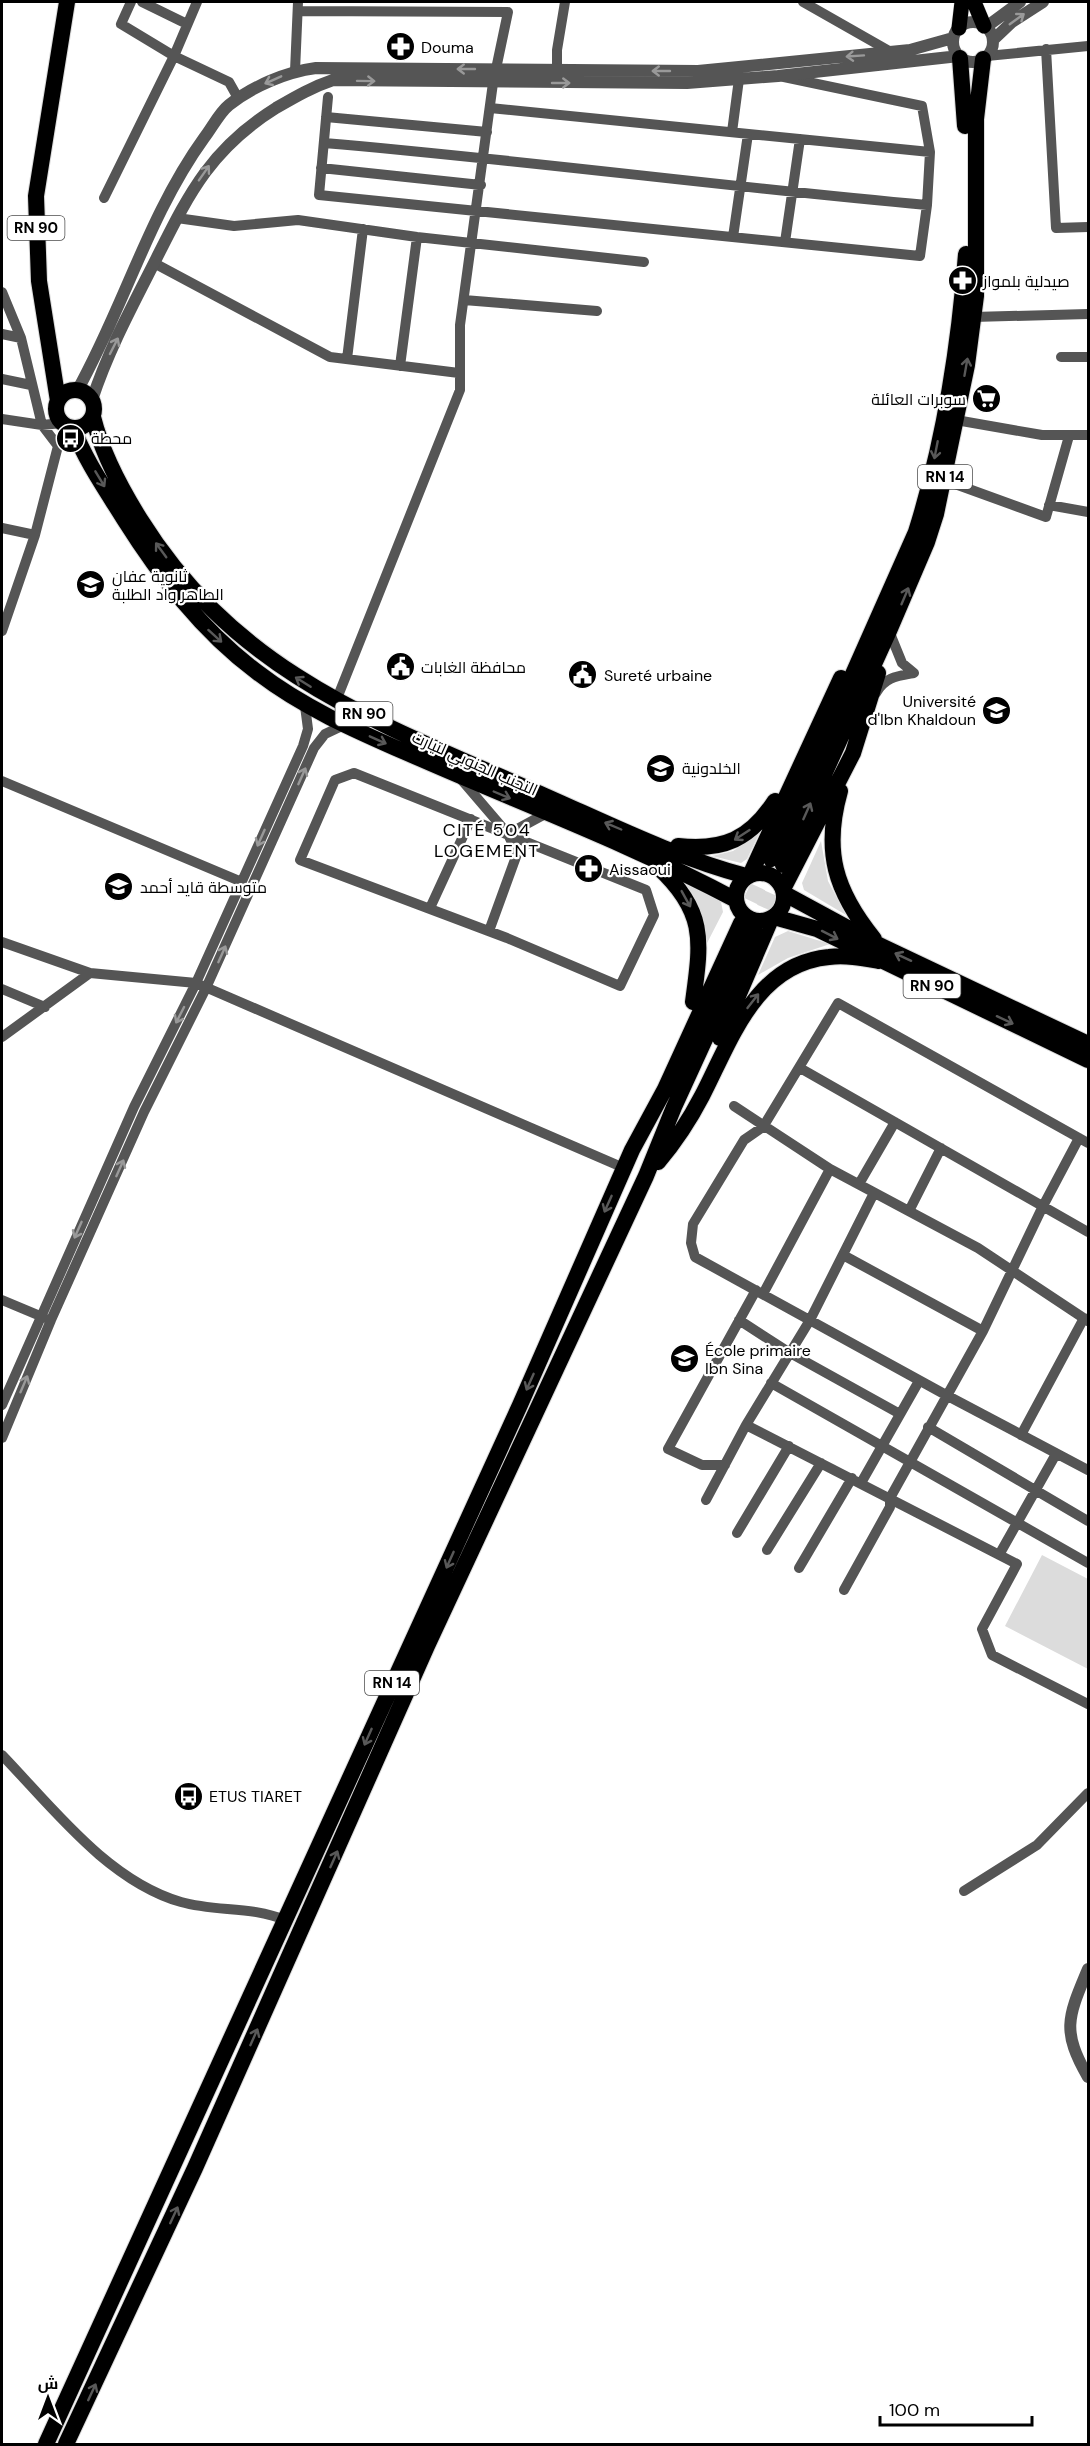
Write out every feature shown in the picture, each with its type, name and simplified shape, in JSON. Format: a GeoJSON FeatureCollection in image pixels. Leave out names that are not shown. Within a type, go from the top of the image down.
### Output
{"type":"FeatureCollection","features":[{"type":"Feature","properties":{"kind":"highway","name":"RN 90"},"geometry":{"type":"LineString","coordinates":[[58,401],[39,281],[36,196],[67,2]]}},
{"type":"Feature","properties":{"kind":"highway","name":"RN 90"},"geometry":{"type":"LineString","coordinates":[[50,117],[66,65],[78,2]]}},
{"type":"Feature","properties":{"kind":"highway","name":"RN 14"},"geometry":{"type":"LineString","coordinates":[[883,628],[928,494],[958,337],[967,228],[964,93],[960,57]]}},
{"type":"Feature","properties":{"kind":"highway","name":"RN 14"},"geometry":{"type":"LineString","coordinates":[[777,862],[883,628],[927,542],[944,480],[973,317],[977,234],[975,119],[985,58]]}},
{"type":"Feature","properties":{"kind":"highway","name":"RN 90"},"geometry":{"type":"LineString","coordinates":[[50,339],[84,399]]}},
{"type":"Feature","properties":{"kind":"highway"},"geometry":{"type":"LineString","coordinates":[[58,401],[64,394],[84,399],[82,426],[67,426]]}},
{"type":"Feature","properties":{"kind":"highway","name":"التجنب الجنوبي لتيارت"},"geometry":{"type":"LineString","coordinates":[[84,399],[105,454],[125,495],[149,533],[192,590],[258,652],[336,701],[650,850],[742,915]]}},
{"type":"Feature","properties":{"kind":"highway","name":"التجنب الجنوبي لتيارت"},"geometry":{"type":"LineString","coordinates":[[58,401],[57,413],[139,542],[201,624],[256,672],[305,706],[545,814],[650,850],[749,875]]}},
{"type":"Feature","properties":{"kind":"highway"},"geometry":{"type":"LineString","coordinates":[[646,1176],[667,1151],[701,1098],[748,1007],[762,989],[803,963],[827,957],[880,954],[850,906],[834,864],[832,826],[871,701],[883,628]]}},
{"type":"Feature","properties":{"kind":"highway"},"geometry":{"type":"LineString","coordinates":[[632,1149],[693,1002],[742,915],[738,887],[749,875],[853,655],[883,628]]}},
{"type":"Feature","properties":{"kind":"highway"},"geometry":{"type":"LineString","coordinates":[[650,850],[703,849],[722,846],[740,837],[767,813],[812,738]]}},
{"type":"Feature","properties":{"kind":"highway"},"geometry":{"type":"LineString","coordinates":[[646,1176],[700,1082],[772,918],[783,907],[784,891],[853,753]]}},
{"type":"Feature","properties":{"kind":"highway"},"geometry":{"type":"LineString","coordinates":[[650,850],[681,891],[700,934],[693,1002]]}},
{"type":"Feature","properties":{"kind":"highway"},"geometry":{"type":"LineString","coordinates":[[749,875],[767,873],[780,882],[784,891]]}},
{"type":"Feature","properties":{"kind":"highway","name":"RN 90"},"geometry":{"type":"LineString","coordinates":[[784,891],[880,954],[1089,1060]]}},
{"type":"Feature","properties":{"kind":"highway","name":"RN 14"},"geometry":{"type":"LineString","coordinates":[[46,2445],[520,1405],[632,1149],[665,1089],[742,915]]}},
{"type":"Feature","properties":{"kind":"highway","name":"RN 14"},"geometry":{"type":"LineString","coordinates":[[66,2445],[195,2168],[410,1690],[432,1635],[646,1176],[674,1107],[742,915]]}},
{"type":"Feature","properties":{"kind":"highway"},"geometry":{"type":"LineString","coordinates":[[742,915],[752,920],[772,918]]}},
{"type":"Feature","properties":{"kind":"highway","name":"RN 90"},"geometry":{"type":"LineString","coordinates":[[772,918],[818,929],[1089,1044]]}},
{"type":"Feature","properties":{"kind":"highway","name":"RN 14"},"geometry":{"type":"LineString","coordinates":[[393,1682],[410,1690]]}},
{"type":"Feature","properties":{"kind":"main road"},"geometry":{"type":"LineString","coordinates":[[956,33],[962,2]]}},
{"type":"Feature","properties":{"kind":"main road"},"geometry":{"type":"LineString","coordinates":[[974,2],[985,27]]}},
{"type":"Feature","properties":{"kind":"street"},"geometry":{"type":"LineString","coordinates":[[130,2],[121,24],[174,56],[229,82],[238,98]]}},
{"type":"Feature","properties":{"kind":"street"},"geometry":{"type":"LineString","coordinates":[[142,2],[187,24]]}},
{"type":"Feature","properties":{"kind":"street"},"geometry":{"type":"LineString","coordinates":[[104,198],[174,56],[197,2]]}},
{"type":"Feature","properties":{"kind":"street"},"geometry":{"type":"LineString","coordinates":[[557,70],[557,50],[566,2]]}},
{"type":"Feature","properties":{"kind":"street"},"geometry":{"type":"LineString","coordinates":[[803,2],[891,52]]}},
{"type":"Feature","properties":{"kind":"street"},"geometry":{"type":"LineString","coordinates":[[985,27],[1020,2]]}},
{"type":"Feature","properties":{"kind":"street"},"geometry":{"type":"LineString","coordinates":[[985,58],[993,40],[1012,22],[1043,2]]}},
{"type":"Feature","properties":{"kind":"street"},"geometry":{"type":"LineString","coordinates":[[296,71],[298,6],[509,7],[496,69]]}},
{"type":"Feature","properties":{"kind":"street"},"geometry":{"type":"LineString","coordinates":[[84,399],[120,304],[171,191],[192,154],[227,106],[238,98],[296,71],[316,68],[698,71],[891,52],[956,33],[968,23],[985,27],[993,40]]}},
{"type":"Feature","properties":{"kind":"street"},"geometry":{"type":"LineString","coordinates":[[956,33],[954,49],[960,57]]}},
{"type":"Feature","properties":{"kind":"street"},"geometry":{"type":"LineString","coordinates":[[84,399],[109,356],[177,218],[217,155],[254,122],[316,86],[333,80],[493,83],[687,82],[778,76],[960,57],[972,62],[1046,49],[1089,46]]}},
{"type":"Feature","properties":{"kind":"street"},"geometry":{"type":"LineString","coordinates":[[1046,49],[1056,228],[1089,227]]}},
{"type":"Feature","properties":{"kind":"street"},"geometry":{"type":"LineString","coordinates":[[328,97],[319,195],[920,256],[927,205],[930,152],[922,106],[778,76]]}},
{"type":"Feature","properties":{"kind":"street"},"geometry":{"type":"LineString","coordinates":[[732,132],[739,79]]}},
{"type":"Feature","properties":{"kind":"street"},"geometry":{"type":"LineString","coordinates":[[336,701],[460,390],[459,373],[470,241],[481,185],[493,83]]}},
{"type":"Feature","properties":{"kind":"street"},"geometry":{"type":"LineString","coordinates":[[490,108],[930,152]]}},
{"type":"Feature","properties":{"kind":"street"},"geometry":{"type":"LineString","coordinates":[[326,117],[487,132]]}},
{"type":"Feature","properties":{"kind":"street"},"geometry":{"type":"LineString","coordinates":[[733,237],[748,134]]}},
{"type":"Feature","properties":{"kind":"street"},"geometry":{"type":"LineString","coordinates":[[785,242],[801,139]]}},
{"type":"Feature","properties":{"kind":"street"},"geometry":{"type":"LineString","coordinates":[[324,143],[483,156],[792,193],[927,205]]}},
{"type":"Feature","properties":{"kind":"street"},"geometry":{"type":"LineString","coordinates":[[321,168],[481,185]]}},
{"type":"Feature","properties":{"kind":"street"},"geometry":{"type":"LineString","coordinates":[[177,218],[234,226],[298,220],[417,237],[470,241],[644,262]]}},
{"type":"Feature","properties":{"kind":"street"},"geometry":{"type":"LineString","coordinates":[[347,359],[363,229]]}},
{"type":"Feature","properties":{"kind":"street"},"geometry":{"type":"LineString","coordinates":[[400,366],[417,237]]}},
{"type":"Feature","properties":{"kind":"street"},"geometry":{"type":"LineString","coordinates":[[154,263],[330,357],[459,373]]}},
{"type":"Feature","properties":{"kind":"street"},"geometry":{"type":"LineString","coordinates":[[2,292],[21,338],[42,425],[58,446]]}},
{"type":"Feature","properties":{"kind":"street"},"geometry":{"type":"LineString","coordinates":[[464,300],[597,311]]}},
{"type":"Feature","properties":{"kind":"street"},"geometry":{"type":"LineString","coordinates":[[973,317],[1089,314]]}},
{"type":"Feature","properties":{"kind":"street"},"geometry":{"type":"LineString","coordinates":[[2,334],[21,338]]}},
{"type":"Feature","properties":{"kind":"street"},"geometry":{"type":"LineString","coordinates":[[1061,357],[1089,357]]}},
{"type":"Feature","properties":{"kind":"street"},"geometry":{"type":"LineString","coordinates":[[2,379],[31,385]]}},
{"type":"Feature","properties":{"kind":"street"},"geometry":{"type":"LineString","coordinates":[[2,419],[67,426],[58,446],[35,535],[4,616],[2,631]]}},
{"type":"Feature","properties":{"kind":"street"},"geometry":{"type":"LineString","coordinates":[[956,420],[1042,435],[1089,435]]}},
{"type":"Feature","properties":{"kind":"street"},"geometry":{"type":"LineString","coordinates":[[944,480],[1046,517],[1069,436]]}},
{"type":"Feature","properties":{"kind":"street"},"geometry":{"type":"LineString","coordinates":[[1049,505],[1089,512]]}},
{"type":"Feature","properties":{"kind":"street"},"geometry":{"type":"LineString","coordinates":[[2,528],[35,535]]}},
{"type":"Feature","properties":{"kind":"street"},"geometry":{"type":"LineString","coordinates":[[871,701],[880,684],[893,676],[914,673],[902,663],[883,628]]}},
{"type":"Feature","properties":{"kind":"street"},"geometry":{"type":"LineString","coordinates":[[2,1405],[39,1317],[134,1107],[201,985],[242,882],[305,741],[308,724],[305,706]]}},
{"type":"Feature","properties":{"kind":"street"},"geometry":{"type":"LineString","coordinates":[[2,1438],[51,1320],[201,985],[317,743],[329,730],[346,724]]}},
{"type":"Feature","properties":{"kind":"street"},"geometry":{"type":"LineString","coordinates":[[354,773],[471,819],[646,890],[654,915],[620,986],[489,931],[300,860],[335,780],[354,773]]}},
{"type":"Feature","properties":{"kind":"street"},"geometry":{"type":"LineString","coordinates":[[458,776],[508,834],[518,854],[489,931]]}},
{"type":"Feature","properties":{"kind":"street"},"geometry":{"type":"LineString","coordinates":[[2,781],[242,882]]}},
{"type":"Feature","properties":{"kind":"street"},"geometry":{"type":"LineString","coordinates":[[508,834],[545,814]]}},
{"type":"Feature","properties":{"kind":"street"},"geometry":{"type":"LineString","coordinates":[[430,908],[471,819]]}},
{"type":"Feature","properties":{"kind":"street"},"geometry":{"type":"LineString","coordinates":[[2,942],[90,973],[201,985],[624,1168]]}},
{"type":"Feature","properties":{"kind":"street"},"geometry":{"type":"LineString","coordinates":[[2,1037],[90,973]]}},
{"type":"Feature","properties":{"kind":"street"},"geometry":{"type":"LineString","coordinates":[[2,989],[45,1007]]}},
{"type":"Feature","properties":{"kind":"street"},"geometry":{"type":"LineString","coordinates":[[844,1590],[890,1507],[890,1498],[928,1427],[946,1395],[983,1331],[1042,1206],[1084,1141],[838,1003],[763,1126],[744,1140],[693,1224],[691,1243],[695,1257],[946,1395],[1089,1470]]}},
{"type":"Feature","properties":{"kind":"street"},"geometry":{"type":"LineString","coordinates":[[800,1068],[1089,1232]]}},
{"type":"Feature","properties":{"kind":"street"},"geometry":{"type":"LineString","coordinates":[[734,1106],[830,1169],[978,1248],[1011,1272],[1086,1319],[1021,1435]]}},
{"type":"Feature","properties":{"kind":"street"},"geometry":{"type":"LineString","coordinates":[[859,1184],[895,1122]]}},
{"type":"Feature","properties":{"kind":"street"},"geometry":{"type":"LineString","coordinates":[[909,1211],[941,1148]]}},
{"type":"Feature","properties":{"kind":"street"},"geometry":{"type":"LineString","coordinates":[[725,1465],[702,1465],[668,1449],[739,1320],[759,1292],[830,1169]]}},
{"type":"Feature","properties":{"kind":"street"},"geometry":{"type":"LineString","coordinates":[[97,1188],[108,1193]]}},
{"type":"Feature","properties":{"kind":"street"},"geometry":{"type":"LineString","coordinates":[[706,1500],[746,1425],[810,1320],[874,1192]]}},
{"type":"Feature","properties":{"kind":"street"},"geometry":{"type":"LineString","coordinates":[[843,1255],[983,1331]]}},
{"type":"Feature","properties":{"kind":"street"},"geometry":{"type":"LineString","coordinates":[[2,1300],[51,1320]]}},
{"type":"Feature","properties":{"kind":"street"},"geometry":{"type":"LineString","coordinates":[[739,1320],[790,1353],[900,1414]]}},
{"type":"Feature","properties":{"kind":"street"},"geometry":{"type":"LineString","coordinates":[[799,1568],[881,1446],[919,1380]]}},
{"type":"Feature","properties":{"kind":"street"},"geometry":{"type":"LineString","coordinates":[[771,1383],[1089,1563]]}},
{"type":"Feature","properties":{"kind":"street"},"geometry":{"type":"LineString","coordinates":[[746,1425],[1017,1564],[982,1629],[992,1655],[1089,1704]]}},
{"type":"Feature","properties":{"kind":"street"},"geometry":{"type":"LineString","coordinates":[[928,1427],[1089,1521]]}},
{"type":"Feature","properties":{"kind":"street"},"geometry":{"type":"LineString","coordinates":[[737,1533],[789,1446]]}},
{"type":"Feature","properties":{"kind":"street"},"geometry":{"type":"LineString","coordinates":[[999,1555],[1056,1454]]}},
{"type":"Feature","properties":{"kind":"street"},"geometry":{"type":"LineString","coordinates":[[767,1550],[820,1462]]}},
{"type":"Feature","properties":{"kind":"street"},"geometry":{"type":"LineString","coordinates":[[2,1755],[98,1853],[137,1884],[183,1903],[259,1911],[285,1920]]}},
{"type":"Feature","properties":{"kind":"street"},"geometry":{"type":"LineString","coordinates":[[964,1891],[1037,1845],[1089,1792]]}},
{"type":"Feature","properties":{"kind":"street"},"geometry":{"type":"LineString","coordinates":[[1089,1969],[1071,2009],[1072,2049],[1089,2077]]}},
{"type":"Feature","properties":{"kind":"shaded area"},"geometry":{"type":"Polygon","coordinates":[[[759,834],[747,859],[741,863],[712,856],[733,851],[759,834]]]}},
{"type":"Feature","properties":{"kind":"shaded area"},"geometry":{"type":"Polygon","coordinates":[[[821,841],[828,881],[846,915],[804,890],[802,883],[821,841]]]}},
{"type":"Feature","properties":{"kind":"shaded area"},"geometry":{"type":"Polygon","coordinates":[[[683,879],[721,902],[723,912],[705,947],[697,905],[683,879]]]}},
{"type":"Feature","properties":{"kind":"shaded area"},"geometry":{"type":"Polygon","coordinates":[[[788,931],[830,944],[788,958],[758,975],[775,937],[788,931]]]}},
{"type":"Feature","properties":{"kind":"shaded area"},"geometry":{"type":"Polygon","coordinates":[[[1042,1555],[1088,1579],[1088,1669],[1005,1626],[1042,1555]]]}},
{"type":"Feature","properties":{"kind":"tunnel"},"geometry":{"type":"LineString","coordinates":[[741,923],[771,859]]}},
{"type":"Feature","properties":{"kind":"tunnel"},"geometry":{"type":"LineString","coordinates":[[755,930],[783,865]]}},
{"type":"Feature","properties":{"kind":"place","name":"Douma"},"geometry":{"type":"Point","coordinates":[400,47]}},
{"type":"Feature","properties":{"kind":"place","name":"صيدلية بلمواز"},"geometry":{"type":"Point","coordinates":[962,281]}},
{"type":"Feature","properties":{"kind":"place","name":"سوبرات العائلة"},"geometry":{"type":"Point","coordinates":[987,399]}},
{"type":"Feature","properties":{"kind":"place","name":"محطة"},"geometry":{"type":"Point","coordinates":[70,438]}},
{"type":"Feature","properties":{"kind":"place","name":"ثانوية عفان الطاهر واد الطلبة"},"geometry":{"type":"Point","coordinates":[91,585]}},
{"type":"Feature","properties":{"kind":"place","name":"محافظة الغابات"},"geometry":{"type":"Point","coordinates":[400,667]}},
{"type":"Feature","properties":{"kind":"place","name":"Sureté urbaine"},"geometry":{"type":"Point","coordinates":[583,675]}},
{"type":"Feature","properties":{"kind":"place","name":"Université d'Ibn Khaldoun"},"geometry":{"type":"Point","coordinates":[997,710]}},
{"type":"Feature","properties":{"kind":"place","name":"الخلدونية"},"geometry":{"type":"Point","coordinates":[661,768]}},
{"type":"Feature","properties":{"kind":"place","name":"Aissaoui"},"geometry":{"type":"Point","coordinates":[588,869]}},
{"type":"Feature","properties":{"kind":"place","name":"متوسطة قايد أحمد"},"geometry":{"type":"Point","coordinates":[119,887]}},
{"type":"Feature","properties":{"kind":"place","name":"École primaire Ibn Sina"},"geometry":{"type":"Point","coordinates":[684,1359]}},
{"type":"Feature","properties":{"kind":"place","name":"ETUS TIARET"},"geometry":{"type":"Point","coordinates":[188,1796]}},
{"type":"Feature","properties":{"kind":"district","name":"CITÉ 504 LOGEMENT"},"geometry":{"type":"Point","coordinates":[487,840]}}]}
